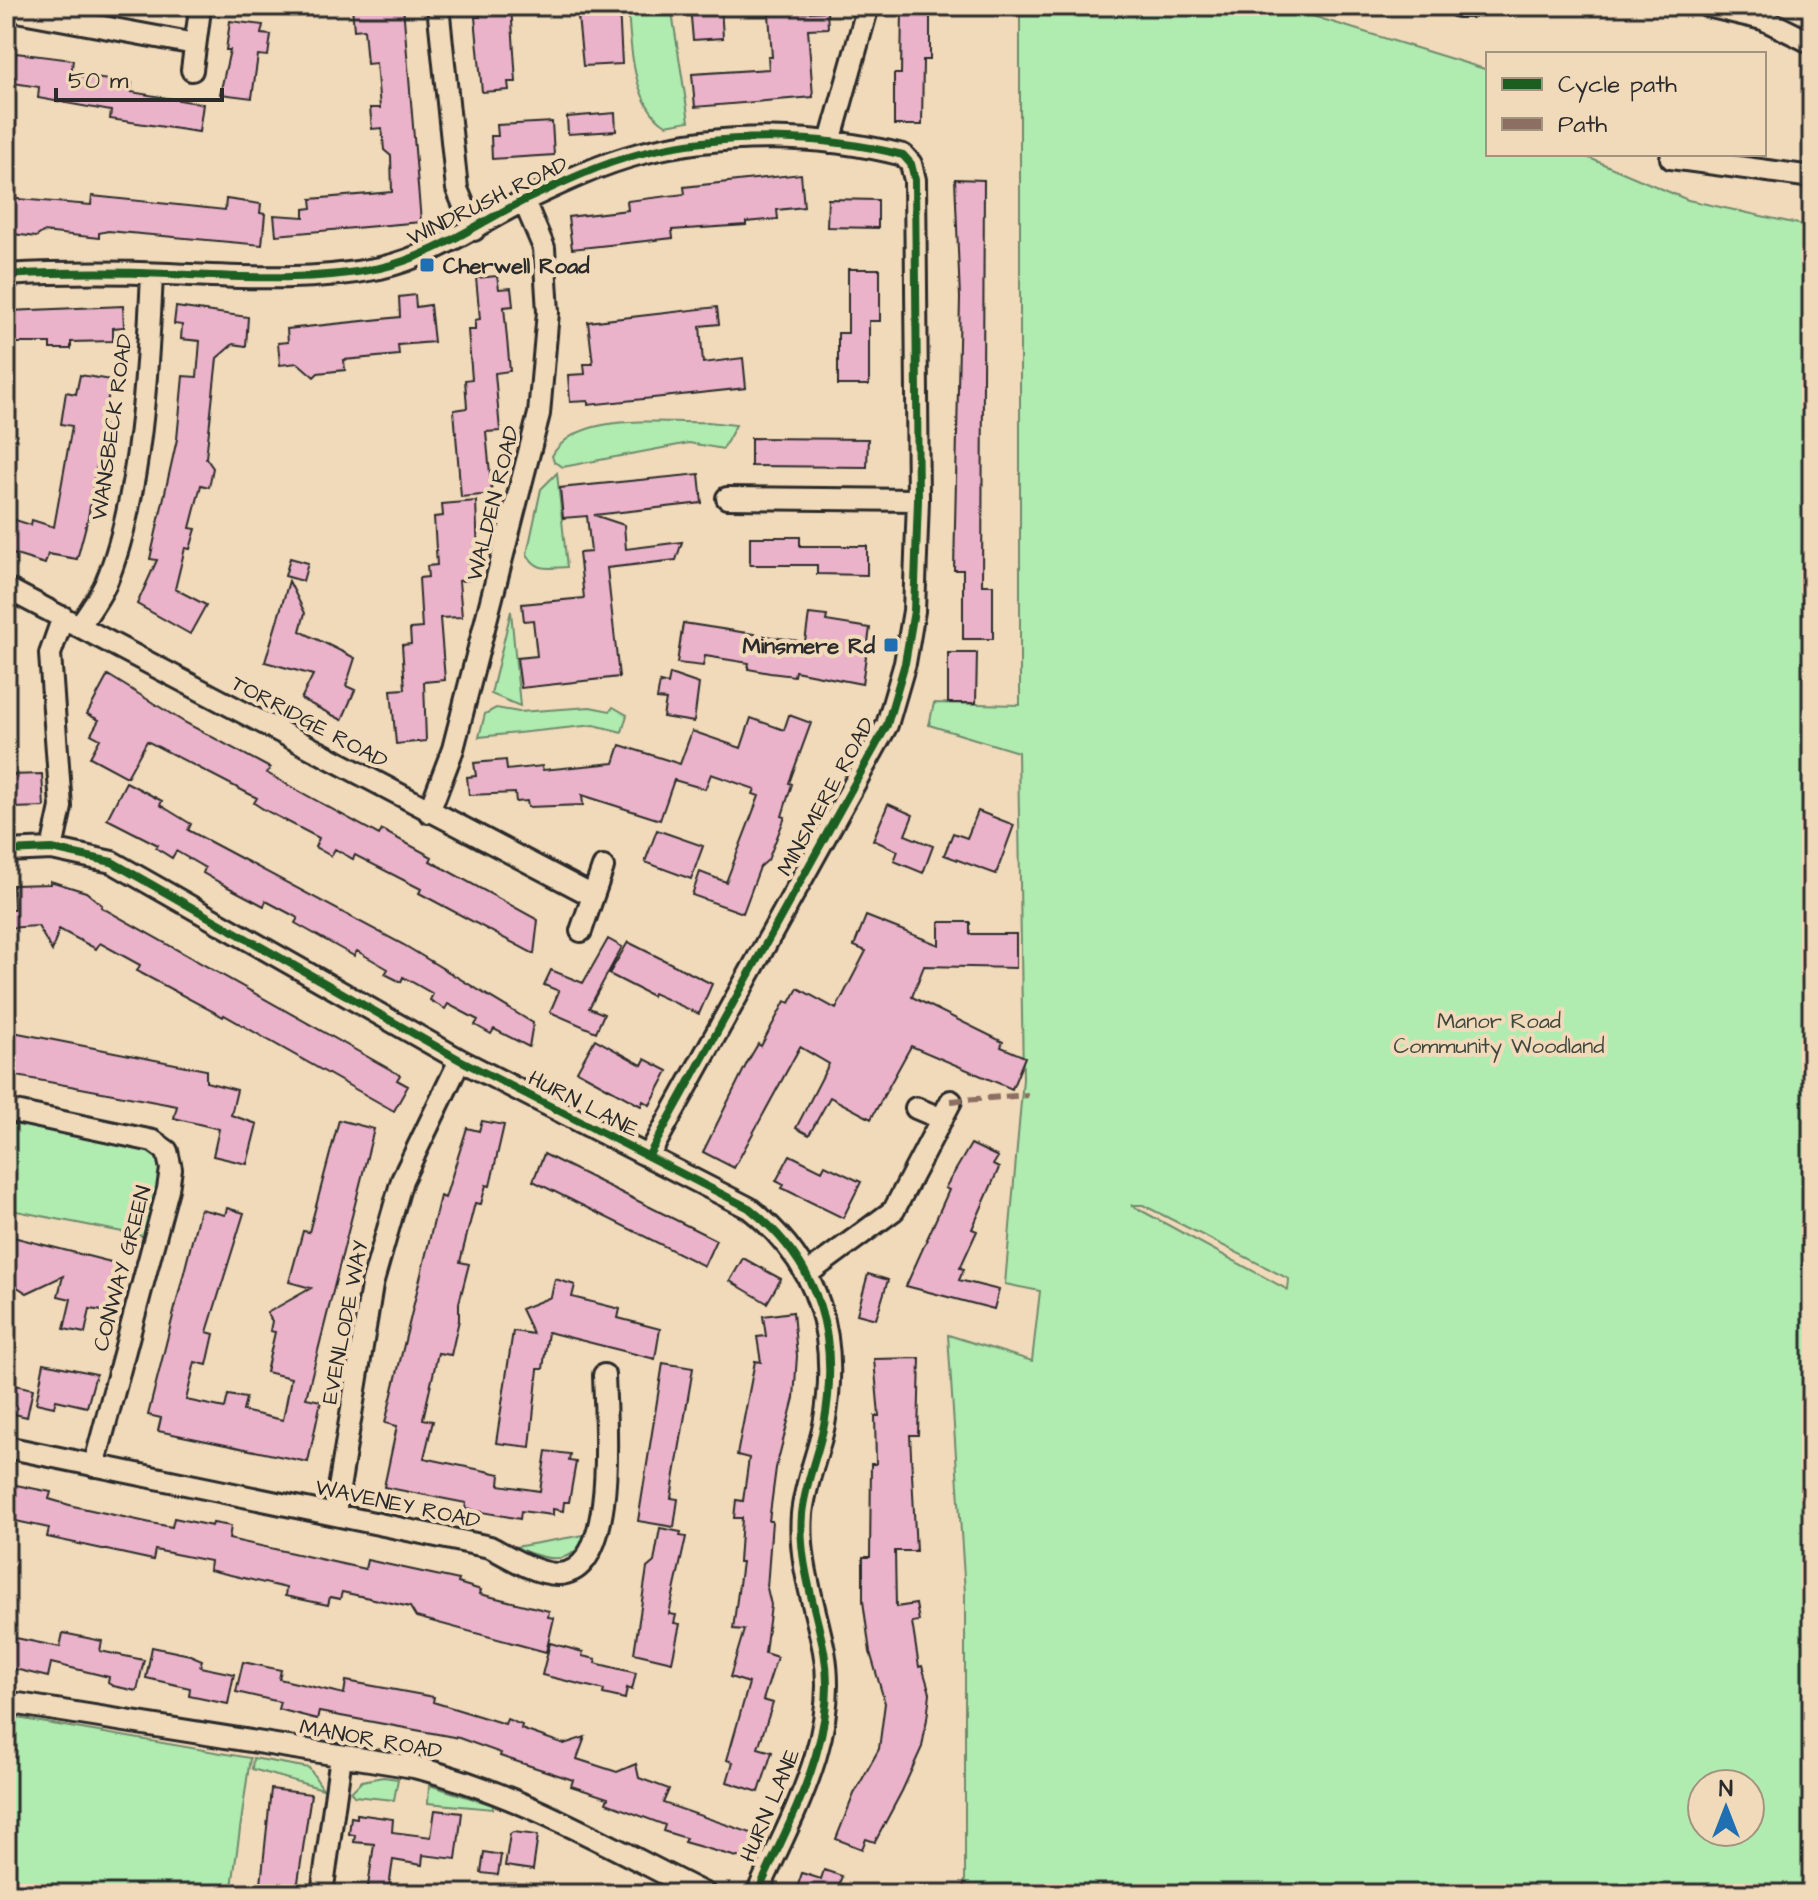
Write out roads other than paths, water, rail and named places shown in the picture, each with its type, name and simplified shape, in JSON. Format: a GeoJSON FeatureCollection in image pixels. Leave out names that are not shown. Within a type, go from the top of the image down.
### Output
{"type":"FeatureCollection","features":[{"type":"Feature","properties":{"kind":"street"},"geometry":{"type":"LineString","coordinates":[[438,6],[457,189],[474,230]]}},
{"type":"Feature","properties":{"kind":"street"},"geometry":{"type":"LineString","coordinates":[[830,142],[868,6]]}},
{"type":"Feature","properties":{"kind":"street"},"geometry":{"type":"LineString","coordinates":[[1458,6],[1469,6]]}},
{"type":"Feature","properties":{"kind":"street"},"geometry":{"type":"LineString","coordinates":[[1707,6],[1750,15],[1812,43]]}},
{"type":"Feature","properties":{"kind":"street"},"geometry":{"type":"LineString","coordinates":[[6,9],[195,44]]}},
{"type":"Feature","properties":{"kind":"street"},"geometry":{"type":"LineString","coordinates":[[192,70],[199,17]]}},
{"type":"Feature","properties":{"kind":"street","name":"WINDRUSH ROAD"},"geometry":{"type":"LineString","coordinates":[[6,275],[152,274],[296,278],[384,267],[423,254],[580,175],[640,154],[715,142],[784,139],[830,142],[903,155],[911,164],[915,180]]}},
{"type":"Feature","properties":{"kind":"street"},"geometry":{"type":"LineString","coordinates":[[1671,158],[1812,177]]}},
{"type":"Feature","properties":{"kind":"street","name":"MINSMERE ROAD"},"geometry":{"type":"LineString","coordinates":[[649,1155],[887,725],[905,663],[914,611],[918,500],[915,180]]}},
{"type":"Feature","properties":{"kind":"street","name":"WALDEN ROAD"},"geometry":{"type":"LineString","coordinates":[[429,812],[453,749],[539,414],[548,312],[544,248],[524,201]]}},
{"type":"Feature","properties":{"kind":"street","name":"WANSBECK ROAD"},"geometry":{"type":"LineString","coordinates":[[72,621],[105,585],[126,506],[142,406],[152,274]]}},
{"type":"Feature","properties":{"kind":"street"},"geometry":{"type":"LineString","coordinates":[[727,498],[918,500]]}},
{"type":"Feature","properties":{"kind":"street","name":"TORRIDGE ROAD"},"geometry":{"type":"LineString","coordinates":[[6,588],[593,896]]}},
{"type":"Feature","properties":{"kind":"street"},"geometry":{"type":"LineString","coordinates":[[52,849],[61,807],[50,654],[72,621]]}},
{"type":"Feature","properties":{"kind":"street","name":"HURN LANE"},"geometry":{"type":"LineString","coordinates":[[6,851],[52,849],[112,862],[460,1060],[749,1208],[774,1228],[807,1274],[831,1342],[830,1386],[823,1428],[802,1515],[803,1563],[824,1653],[822,1729],[818,1755],[757,1894]]}},
{"type":"Feature","properties":{"kind":"street"},"geometry":{"type":"LineString","coordinates":[[581,931],[603,867]]}},
{"type":"Feature","properties":{"kind":"street","name":"EVENLODE WAY"},"geometry":{"type":"LineString","coordinates":[[335,1513],[372,1285],[402,1180],[460,1060]]}},
{"type":"Feature","properties":{"kind":"street"},"geometry":{"type":"LineString","coordinates":[[807,1274],[894,1210],[946,1110],[916,1108]]}},
{"type":"Feature","properties":{"kind":"street","name":"CONWAY GREEN"},"geometry":{"type":"LineString","coordinates":[[6,1110],[153,1141],[167,1151],[171,1169],[168,1189],[94,1466]]}},
{"type":"Feature","properties":{"kind":"street","name":"WAVENEY ROAD"},"geometry":{"type":"LineString","coordinates":[[6,1447],[490,1547],[522,1563],[558,1574],[581,1566],[593,1549],[609,1457],[604,1375]]}},
{"type":"Feature","properties":{"kind":"street","name":"MANOR ROAD"},"geometry":{"type":"LineString","coordinates":[[6,1702],[341,1756],[465,1780],[522,1803],[705,1894]]}},
{"type":"Feature","properties":{"kind":"street"},"geometry":{"type":"LineString","coordinates":[[322,1894],[341,1756]]}},
{"type":"Feature","properties":{"kind":"place","name":"Cherwell Road"},"geometry":{"type":"Point","coordinates":[427,265]}},
{"type":"Feature","properties":{"kind":"place","name":"Minsmere Rd"},"geometry":{"type":"Point","coordinates":[891,645]}},
{"type":"Feature","properties":{"kind":"park label","name":"Manor Road Community Woodland"},"geometry":{"type":"Point","coordinates":[1499,1032]}}]}
